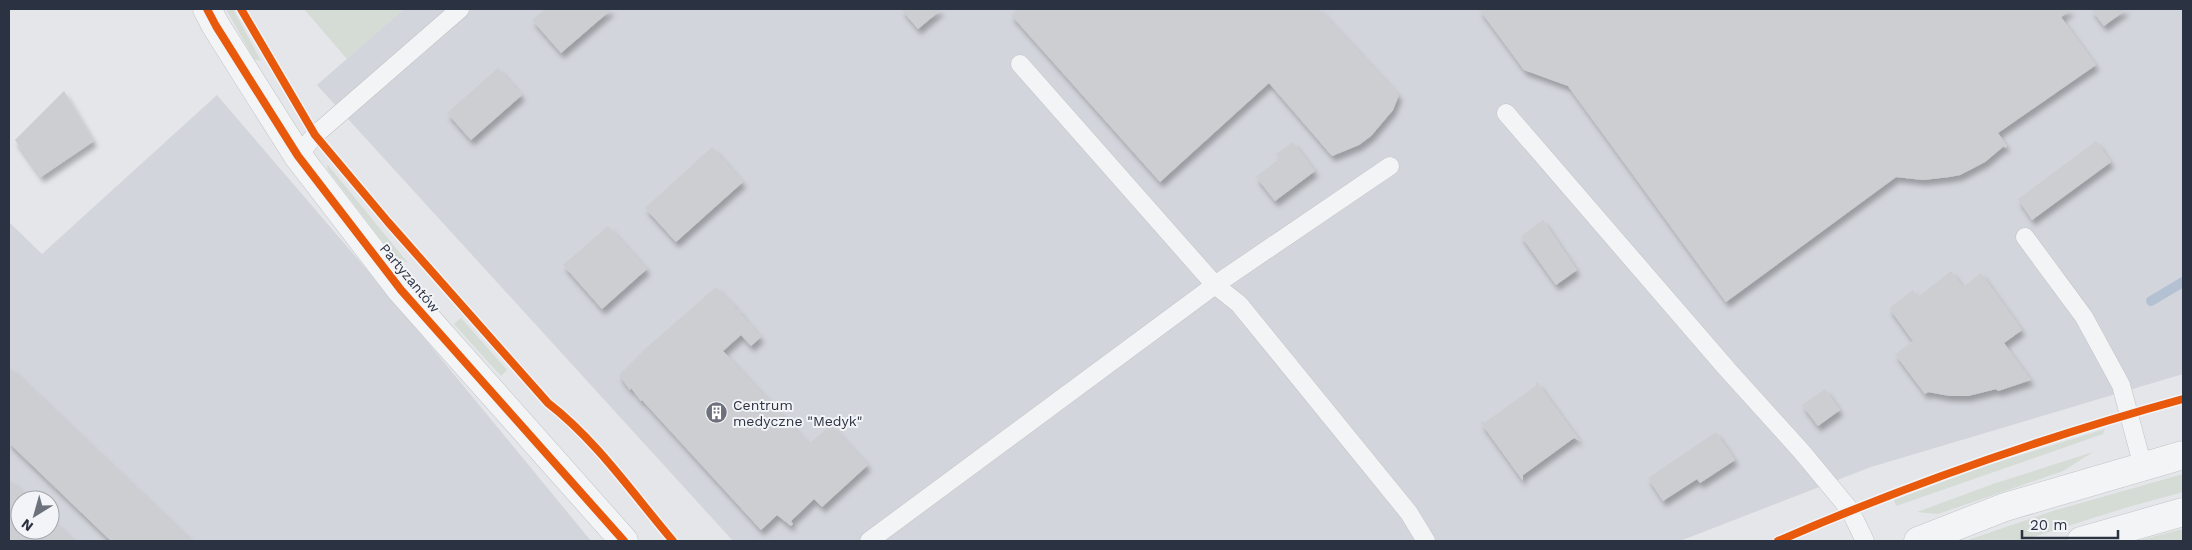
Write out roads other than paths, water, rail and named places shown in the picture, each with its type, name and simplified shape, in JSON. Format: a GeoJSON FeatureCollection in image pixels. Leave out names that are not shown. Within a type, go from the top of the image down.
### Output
{"type":"FeatureCollection","features":[{"type":"Feature","properties":{"kind":"street","name":"Partyzantów"},"geometry":{"type":"LineString","coordinates":[[207,9],[298,156],[401,290],[624,541]]}},
{"type":"Feature","properties":{"kind":"street"},"geometry":{"type":"LineString","coordinates":[[1918,541],[2005,507],[2183,456]]}},
{"type":"Feature","properties":{"kind":"street"},"geometry":{"type":"LineString","coordinates":[[2081,541],[2183,512]]}},
{"type":"Feature","properties":{"kind":"lane"},"geometry":{"type":"LineString","coordinates":[[298,156],[315,135],[460,9]]}},
{"type":"Feature","properties":{"kind":"lane"},"geometry":{"type":"LineString","coordinates":[[1020,64],[1215,285],[1244,311],[1409,513],[1426,541]]}},
{"type":"Feature","properties":{"kind":"lane"},"geometry":{"type":"LineString","coordinates":[[1506,113],[1727,369],[1802,452],[1850,510],[1865,541]]}},
{"type":"Feature","properties":{"kind":"lane"},"geometry":{"type":"LineString","coordinates":[[869,541],[1215,285],[1390,166]]}},
{"type":"Feature","properties":{"kind":"lane"},"geometry":{"type":"LineString","coordinates":[[2025,237],[2084,317],[2121,385],[2143,467]]}},
{"type":"Feature","properties":{"kind":"waterway"},"geometry":{"type":"LineString","coordinates":[[2151,301],[2183,282]]}},
{"type":"Feature","properties":{"kind":"place","name":"Centrum medyczne \"Medyk\""},"geometry":{"type":"Point","coordinates":[717,413]}}]}
